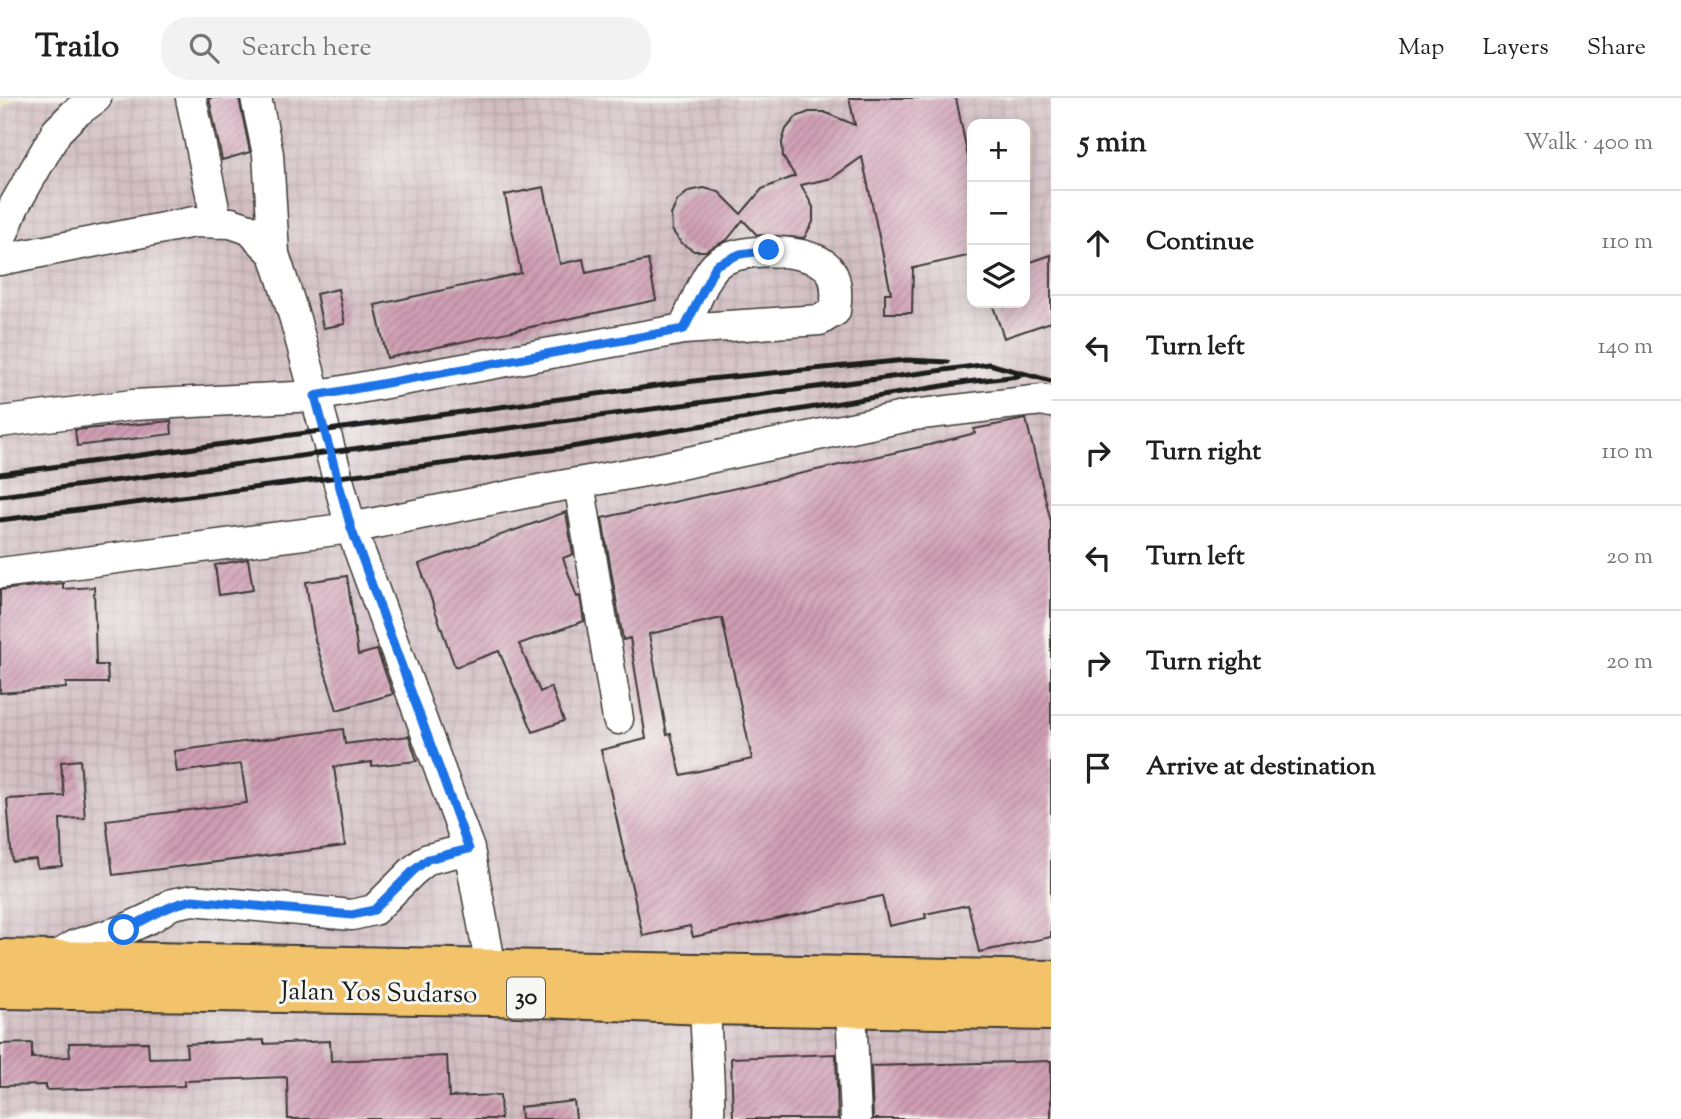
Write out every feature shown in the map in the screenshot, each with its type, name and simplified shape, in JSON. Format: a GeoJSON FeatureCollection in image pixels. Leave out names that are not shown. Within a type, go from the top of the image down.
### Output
{"type":"FeatureCollection","features":[{"type":"Feature","properties":{"kind":"highway","name":"Jalan Yos Sudarso"},"geometry":{"type":"LineString","coordinates":[[0,959],[706,989],[1051,980]]}},
{"type":"Feature","properties":{"kind":"highway","name":"Jalan Yos Sudarso"},"geometry":{"type":"LineString","coordinates":[[0,989],[492,982]]}},
{"type":"Feature","properties":{"kind":"highway","name":"Jalan Yos Sudarso"},"geometry":{"type":"LineString","coordinates":[[706,989],[851,1008],[1051,1011]]}},
{"type":"Feature","properties":{"kind":"lane"},"geometry":{"type":"LineString","coordinates":[[0,242],[14,206],[57,131],[96,98]]}},
{"type":"Feature","properties":{"kind":"lane"},"geometry":{"type":"LineString","coordinates":[[191,98],[217,223]]}},
{"type":"Feature","properties":{"kind":"lane"},"geometry":{"type":"LineString","coordinates":[[256,98],[268,154],[274,254],[295,319],[351,528],[469,849],[492,982]]}},
{"type":"Feature","properties":{"kind":"lane"},"geometry":{"type":"LineString","coordinates":[[0,260],[194,222],[231,223],[250,229],[274,254]]}},
{"type":"Feature","properties":{"kind":"lane"},"geometry":{"type":"LineString","coordinates":[[0,422],[133,405],[315,396],[684,329],[820,320],[835,311],[837,296],[833,276],[825,264],[801,255],[769,250],[740,254],[716,265],[684,329]]}},
{"type":"Feature","properties":{"kind":"lane"},"geometry":{"type":"LineString","coordinates":[[0,573],[351,528],[651,470],[913,415],[1042,400],[1051,402]]}},
{"type":"Feature","properties":{"kind":"lane"},"geometry":{"type":"LineString","coordinates":[[579,482],[618,719]]}},
{"type":"Feature","properties":{"kind":"lane"},"geometry":{"type":"LineString","coordinates":[[51,960],[75,945],[124,930],[172,904],[193,900],[352,915],[374,910],[428,859],[469,849]]}},
{"type":"Feature","properties":{"kind":"lane"},"geometry":{"type":"LineString","coordinates":[[706,989],[709,1119]]}},
{"type":"Feature","properties":{"kind":"lane"},"geometry":{"type":"LineString","coordinates":[[851,1008],[856,1119]]}},
{"type":"Feature","properties":{"kind":"shaded area"},"geometry":{"type":"Polygon","coordinates":[[[17,98],[1051,98],[1051,1119],[0,1119],[0,111],[17,98]]]}},
{"type":"Feature","properties":{"kind":"building"},"geometry":{"type":"Polygon","coordinates":[[[209,98],[239,98],[250,152],[222,160],[209,98]]]}},
{"type":"Feature","properties":{"kind":"building"},"geometry":{"type":"Polygon","coordinates":[[[849,98],[956,98],[967,152],[967,256],[913,268],[912,313],[885,313],[885,293],[891,293],[862,157],[832,178],[801,185],[813,207],[813,222],[804,238],[757,235],[743,220],[727,240],[706,251],[694,251],[681,243],[672,230],[671,215],[677,201],[689,191],[704,188],[719,192],[741,214],[762,189],[795,176],[783,157],[782,142],[786,129],[796,117],[809,112],[824,112],[855,125],[849,98]]]}},
{"type":"Feature","properties":{"kind":"building"},"geometry":{"type":"Polygon","coordinates":[[[544,187],[560,264],[583,259],[586,273],[648,260],[656,300],[387,358],[375,305],[521,273],[505,195],[544,187]]]}},
{"type":"Feature","properties":{"kind":"building"},"geometry":{"type":"Polygon","coordinates":[[[1051,255],[1051,322],[1004,338],[994,308],[1030,308],[1030,262],[1051,255]]]}},
{"type":"Feature","properties":{"kind":"building"},"geometry":{"type":"Polygon","coordinates":[[[338,289],[345,324],[323,328],[316,294],[338,289]]]}},
{"type":"Feature","properties":{"kind":"building"},"geometry":{"type":"Polygon","coordinates":[[[1026,419],[1051,522],[1051,937],[979,952],[968,905],[925,914],[926,918],[889,926],[882,896],[693,937],[690,926],[643,936],[601,750],[646,739],[630,638],[623,640],[602,518],[929,445],[975,433],[974,429],[1026,419]],[[722,618],[649,634],[667,735],[671,734],[681,775],[752,759],[722,618]]]}},
{"type":"Feature","properties":{"kind":"building"},"geometry":{"type":"Polygon","coordinates":[[[171,421],[172,434],[77,446],[75,430],[171,421]]]}},
{"type":"Feature","properties":{"kind":"building"},"geometry":{"type":"Polygon","coordinates":[[[566,512],[573,554],[563,558],[577,597],[580,596],[584,621],[519,644],[540,692],[551,687],[564,721],[533,732],[499,651],[455,667],[419,564],[566,512]]]}},
{"type":"Feature","properties":{"kind":"building"},"geometry":{"type":"Polygon","coordinates":[[[248,559],[253,590],[219,595],[215,565],[248,559]]]}},
{"type":"Feature","properties":{"kind":"building"},"geometry":{"type":"Polygon","coordinates":[[[347,576],[358,655],[377,650],[393,694],[337,710],[315,640],[306,582],[347,576]]]}},
{"type":"Feature","properties":{"kind":"building"},"geometry":{"type":"Polygon","coordinates":[[[63,583],[63,589],[94,587],[96,665],[107,665],[108,683],[66,683],[66,688],[0,693],[0,590],[63,583]]]}},
{"type":"Feature","properties":{"kind":"building"},"geometry":{"type":"Polygon","coordinates":[[[343,729],[345,744],[409,736],[417,761],[372,766],[372,762],[334,767],[345,846],[113,875],[106,820],[247,803],[241,764],[177,772],[174,751],[343,729]]]}},
{"type":"Feature","properties":{"kind":"building"},"geometry":{"type":"Polygon","coordinates":[[[80,760],[85,818],[60,819],[62,866],[37,868],[36,859],[12,861],[7,799],[64,796],[61,762],[80,760]]]}},
{"type":"Feature","properties":{"kind":"building"},"geometry":{"type":"Polygon","coordinates":[[[264,1040],[264,1044],[330,1041],[331,1061],[447,1056],[449,1097],[500,1095],[501,1119],[288,1119],[287,1077],[184,1081],[184,1086],[46,1090],[46,1085],[0,1086],[0,1044],[32,1043],[32,1058],[70,1057],[69,1043],[148,1042],[149,1058],[187,1057],[186,1044],[264,1040]]]}},
{"type":"Feature","properties":{"kind":"building"},"geometry":{"type":"Polygon","coordinates":[[[836,1054],[838,1119],[733,1119],[731,1058],[836,1054]]]}},
{"type":"Feature","properties":{"kind":"building"},"geometry":{"type":"Polygon","coordinates":[[[1051,1061],[1051,1119],[873,1119],[871,1066],[1051,1061]]]}},
{"type":"Feature","properties":{"kind":"building"},"geometry":{"type":"Polygon","coordinates":[[[574,1101],[576,1119],[521,1119],[520,1107],[574,1101]]]}},
{"type":"Feature","properties":{"kind":"railway"},"geometry":{"type":"LineString","coordinates":[[0,474],[709,379],[907,360],[948,362]]}},
{"type":"Feature","properties":{"kind":"railway"},"geometry":{"type":"LineString","coordinates":[[0,496],[989,364],[1051,381]]}},
{"type":"Feature","properties":{"kind":"railway"},"geometry":{"type":"LineString","coordinates":[[0,520],[559,449],[967,382],[1019,376]]}},
{"type":"Feature","properties":{"kind":"route"},"geometry":{"type":"LineString","coordinates":[[124,930],[172,904],[193,900],[352,915],[374,910],[428,859],[469,849],[351,528],[315,396],[684,329],[716,265],[740,254],[769,250]]}}]}
